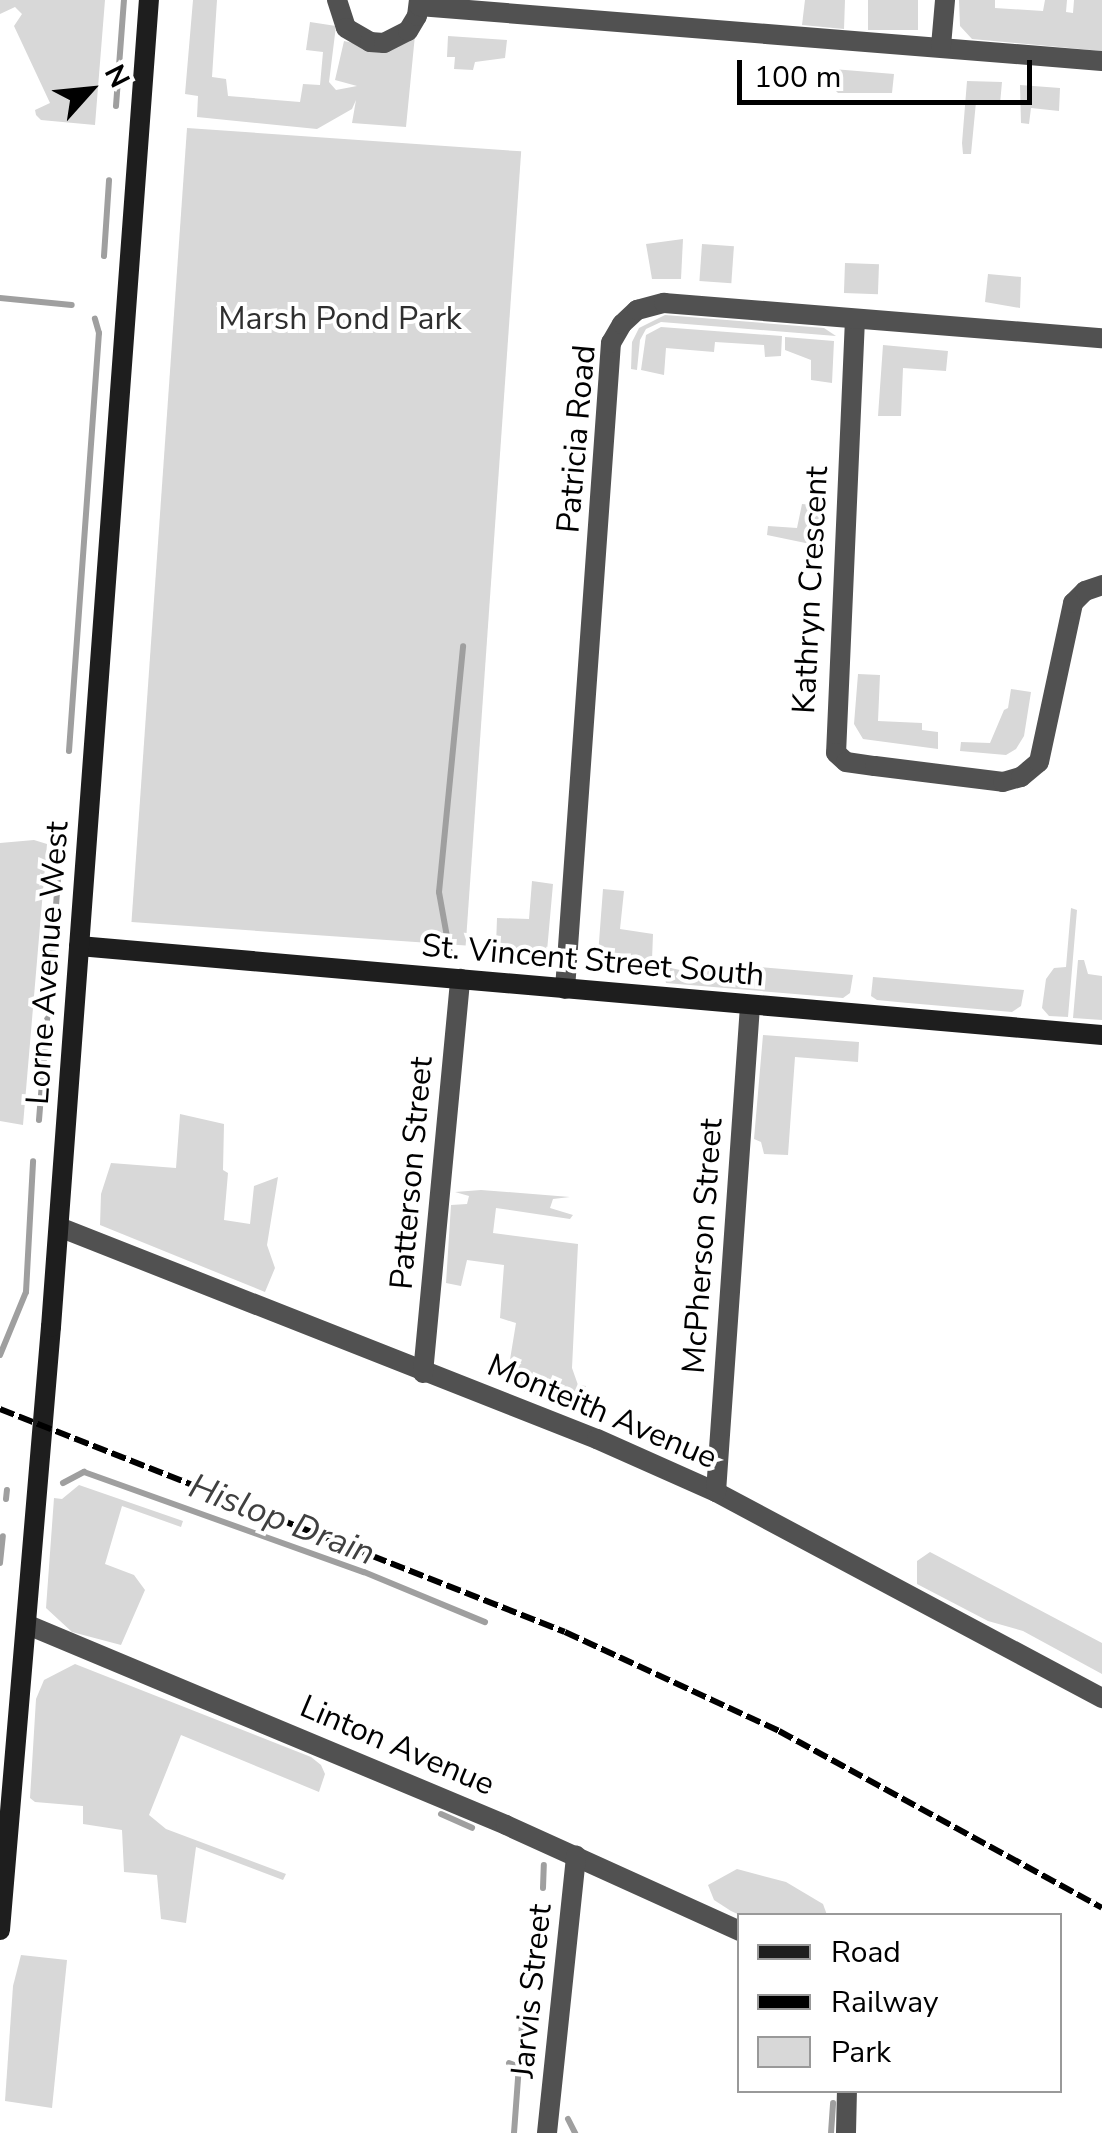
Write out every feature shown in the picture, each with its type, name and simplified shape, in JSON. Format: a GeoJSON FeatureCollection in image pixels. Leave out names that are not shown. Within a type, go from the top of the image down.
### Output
{"type":"FeatureCollection","features":[{"type":"Feature","properties":{"kind":"main road","name":"Lorne Avenue West"},"geometry":{"type":"LineString","coordinates":[[0,1930],[28,1624],[149,0]]}},
{"type":"Feature","properties":{"kind":"main road","name":"St. Vincent Street South"},"geometry":{"type":"LineString","coordinates":[[79,946],[1102,1035]]}},
{"type":"Feature","properties":{"kind":"street"},"geometry":{"type":"LineString","coordinates":[[338,0],[346,28],[370,42],[397,39],[415,21],[419,3],[535,7],[1102,61]]}},
{"type":"Feature","properties":{"kind":"street"},"geometry":{"type":"LineString","coordinates":[[940,46],[945,0]]}},
{"type":"Feature","properties":{"kind":"street","name":"Patricia Road"},"geometry":{"type":"LineString","coordinates":[[565,989],[611,344],[637,310],[664,303],[1102,338]]}},
{"type":"Feature","properties":{"kind":"street","name":"Kathryn Crescent"},"geometry":{"type":"LineString","coordinates":[[855,319],[836,753],[846,762],[875,766],[1003,782],[1021,777],[1039,762],[1073,604],[1085,591],[1102,584]]}},
{"type":"Feature","properties":{"kind":"street","name":"Patterson Street"},"geometry":{"type":"LineString","coordinates":[[424,1373],[460,979]]}},
{"type":"Feature","properties":{"kind":"street","name":"McPherson Street"},"geometry":{"type":"LineString","coordinates":[[716,1492],[750,1004]]}},
{"type":"Feature","properties":{"kind":"street","name":"Monteith Avenue"},"geometry":{"type":"LineString","coordinates":[[58,1226],[584,1434],[716,1492],[1102,1698]]}},
{"type":"Feature","properties":{"kind":"street","name":"Linton Avenue"},"geometry":{"type":"LineString","coordinates":[[28,1624],[576,1856],[737,1930]]}},
{"type":"Feature","properties":{"kind":"street","name":"Jarvis Street"},"geometry":{"type":"LineString","coordinates":[[547,2133],[576,1856]]}},
{"type":"Feature","properties":{"kind":"street"},"geometry":{"type":"LineString","coordinates":[[846,2133],[847,2093]]}},
{"type":"Feature","properties":{"kind":"green space"},"geometry":{"type":"Polygon","coordinates":[[[0,0],[105,0],[95,125],[41,120],[36,115],[35,110],[50,103],[14,26],[22,14],[15,7],[0,14],[0,0]]]}},
{"type":"Feature","properties":{"kind":"green space"},"geometry":{"type":"Polygon","coordinates":[[[193,0],[217,0],[212,77],[226,79],[228,96],[300,102],[303,84],[320,85],[323,52],[306,50],[310,22],[336,26],[329,82],[336,90],[357,86],[335,80],[344,41],[381,49],[415,35],[406,127],[352,123],[356,100],[352,109],[317,129],[197,117],[198,96],[185,94],[193,0]]]}},
{"type":"Feature","properties":{"kind":"green space"},"geometry":{"type":"Polygon","coordinates":[[[805,0],[845,0],[844,29],[802,25],[805,0]]]}},
{"type":"Feature","properties":{"kind":"green space"},"geometry":{"type":"Polygon","coordinates":[[[868,0],[918,0],[918,30],[868,30],[868,0]]]}},
{"type":"Feature","properties":{"kind":"green space"},"geometry":{"type":"Polygon","coordinates":[[[959,0],[995,0],[995,8],[1043,11],[1045,0],[1067,0],[1066,12],[1073,13],[1074,0],[1102,0],[1102,51],[972,39],[960,26],[959,0]]]}},
{"type":"Feature","properties":{"kind":"green space"},"geometry":{"type":"Polygon","coordinates":[[[448,36],[507,40],[505,58],[475,62],[473,70],[454,69],[455,57],[447,57],[448,36]]]}},
{"type":"Feature","properties":{"kind":"green space"},"geometry":{"type":"Polygon","coordinates":[[[833,69],[894,74],[892,93],[838,93],[832,87],[833,69]]]}},
{"type":"Feature","properties":{"kind":"green space"},"geometry":{"type":"Polygon","coordinates":[[[967,81],[1002,82],[1000,104],[976,102],[971,154],[963,154],[962,143],[967,81]]]}},
{"type":"Feature","properties":{"kind":"green space"},"geometry":{"type":"Polygon","coordinates":[[[1020,85],[1060,88],[1059,111],[1031,108],[1029,124],[1021,123],[1020,85]]]}},
{"type":"Feature","properties":{"kind":"green space","name":"Marsh Pond Park"},"geometry":{"type":"Polygon","coordinates":[[[187,128],[521,151],[466,945],[131,922],[187,128]]]}},
{"type":"Feature","properties":{"kind":"green space"},"geometry":{"type":"Polygon","coordinates":[[[683,239],[681,279],[652,279],[646,244],[683,239]]]}},
{"type":"Feature","properties":{"kind":"green space"},"geometry":{"type":"Polygon","coordinates":[[[702,244],[734,246],[731,283],[699,281],[702,244]]]}},
{"type":"Feature","properties":{"kind":"green space"},"geometry":{"type":"Polygon","coordinates":[[[845,263],[879,264],[878,294],[844,293],[845,263]]]}},
{"type":"Feature","properties":{"kind":"green space"},"geometry":{"type":"Polygon","coordinates":[[[988,274],[1021,277],[1020,308],[985,302],[988,274]]]}},
{"type":"Feature","properties":{"kind":"green space"},"geometry":{"type":"Polygon","coordinates":[[[665,315],[824,328],[836,336],[661,322],[646,329],[640,340],[637,370],[631,369],[632,342],[639,328],[665,315]]]}},
{"type":"Feature","properties":{"kind":"green space"},"geometry":{"type":"Polygon","coordinates":[[[661,327],[782,336],[781,356],[765,357],[764,345],[715,342],[714,352],[666,348],[664,375],[641,370],[646,335],[661,327]]]}},
{"type":"Feature","properties":{"kind":"green space"},"geometry":{"type":"Polygon","coordinates":[[[785,337],[834,341],[832,383],[811,380],[811,360],[785,350],[785,337]]]}},
{"type":"Feature","properties":{"kind":"green space"},"geometry":{"type":"Polygon","coordinates":[[[883,345],[948,351],[946,371],[903,368],[901,416],[878,416],[883,345]]]}},
{"type":"Feature","properties":{"kind":"green space"},"geometry":{"type":"Polygon","coordinates":[[[802,504],[823,506],[820,546],[767,535],[768,526],[797,528],[802,504]]]}},
{"type":"Feature","properties":{"kind":"green space"},"geometry":{"type":"Polygon","coordinates":[[[858,674],[880,675],[878,721],[922,723],[922,730],[938,732],[938,749],[863,739],[854,724],[858,674]]]}},
{"type":"Feature","properties":{"kind":"green space"},"geometry":{"type":"Polygon","coordinates":[[[1011,689],[1031,692],[1024,736],[1016,749],[1006,755],[960,751],[961,742],[990,743],[1008,708],[1011,689]]]}},
{"type":"Feature","properties":{"kind":"green space"},"geometry":{"type":"Polygon","coordinates":[[[34,840],[47,844],[23,1125],[0,1121],[0,843],[34,840]]]}},
{"type":"Feature","properties":{"kind":"green space"},"geometry":{"type":"Polygon","coordinates":[[[532,881],[553,884],[547,951],[496,946],[497,918],[529,919],[532,881]]]}},
{"type":"Feature","properties":{"kind":"green space"},"geometry":{"type":"Polygon","coordinates":[[[603,889],[624,891],[620,929],[653,934],[652,960],[598,955],[603,889]]]}},
{"type":"Feature","properties":{"kind":"green space"},"geometry":{"type":"Polygon","coordinates":[[[1071,908],[1077,910],[1068,1017],[1049,1016],[1042,1008],[1046,979],[1054,968],[1066,967],[1071,908]]]}},
{"type":"Feature","properties":{"kind":"green space"},"geometry":{"type":"Polygon","coordinates":[[[1078,960],[1084,960],[1088,974],[1102,976],[1102,1020],[1073,1018],[1078,960]]]}},
{"type":"Feature","properties":{"kind":"green space"},"geometry":{"type":"Polygon","coordinates":[[[710,964],[853,975],[850,993],[843,998],[666,983],[663,966],[688,972],[703,970],[710,964]]]}},
{"type":"Feature","properties":{"kind":"green space"},"geometry":{"type":"Polygon","coordinates":[[[873,977],[1024,990],[1021,1006],[1012,1012],[877,1000],[871,996],[873,977]]]}},
{"type":"Feature","properties":{"kind":"green space"},"geometry":{"type":"Polygon","coordinates":[[[763,1035],[859,1042],[858,1062],[795,1057],[788,1155],[764,1154],[761,1142],[754,1139],[763,1035]]]}},
{"type":"Feature","properties":{"kind":"green space"},"geometry":{"type":"Polygon","coordinates":[[[180,1114],[224,1124],[223,1170],[228,1173],[224,1220],[250,1224],[254,1186],[278,1177],[267,1245],[275,1268],[265,1292],[100,1225],[101,1194],[111,1163],[176,1168],[180,1114]]]}},
{"type":"Feature","properties":{"kind":"green space"},"geometry":{"type":"Polygon","coordinates":[[[481,1190],[570,1197],[553,1199],[550,1208],[573,1215],[570,1219],[496,1208],[493,1233],[578,1244],[572,1368],[578,1385],[586,1386],[585,1416],[506,1384],[516,1323],[500,1318],[504,1265],[467,1260],[461,1286],[446,1283],[451,1205],[467,1204],[469,1196],[455,1192],[481,1190]]]}},
{"type":"Feature","properties":{"kind":"green space"},"geometry":{"type":"Polygon","coordinates":[[[79,1485],[183,1521],[181,1527],[122,1506],[105,1564],[134,1575],[145,1590],[121,1645],[72,1632],[46,1608],[54,1498],[62,1499],[79,1485]]]}},
{"type":"Feature","properties":{"kind":"green space"},"geometry":{"type":"Polygon","coordinates":[[[930,1552],[1102,1643],[1102,1674],[1023,1631],[988,1621],[917,1584],[917,1561],[930,1552]]]}},
{"type":"Feature","properties":{"kind":"green space"},"geometry":{"type":"Polygon","coordinates":[[[75,1664],[311,1757],[321,1765],[325,1774],[319,1792],[181,1735],[149,1815],[166,1829],[286,1874],[283,1880],[196,1847],[186,1923],[161,1919],[157,1875],[124,1872],[122,1830],[83,1824],[83,1806],[35,1802],[30,1798],[36,1699],[44,1680],[75,1664]]]}},
{"type":"Feature","properties":{"kind":"green space"},"geometry":{"type":"Polygon","coordinates":[[[737,1869],[786,1882],[823,1904],[826,1913],[737,1914],[714,1900],[708,1885],[737,1869]]]}},
{"type":"Feature","properties":{"kind":"green space"},"geometry":{"type":"Polygon","coordinates":[[[21,1955],[67,1960],[52,2108],[5,2101],[13,1986],[21,1955]]]}},
{"type":"Feature","properties":{"kind":"waterway"},"geometry":{"type":"LineString","coordinates":[[116,106],[124,0]]}},
{"type":"Feature","properties":{"kind":"waterway"},"geometry":{"type":"LineString","coordinates":[[104,256],[109,180]]}},
{"type":"Feature","properties":{"kind":"waterway"},"geometry":{"type":"LineString","coordinates":[[0,298],[72,305]]}},
{"type":"Feature","properties":{"kind":"waterway"},"geometry":{"type":"LineString","coordinates":[[69,751],[99,333],[95,319]]}},
{"type":"Feature","properties":{"kind":"waterway"},"geometry":{"type":"LineString","coordinates":[[451,959],[439,892],[463,646]]}},
{"type":"Feature","properties":{"kind":"waterway"},"geometry":{"type":"LineString","coordinates":[[56,906],[59,864]]}},
{"type":"Feature","properties":{"kind":"waterway"},"geometry":{"type":"LineString","coordinates":[[39,1120],[55,923]]}},
{"type":"Feature","properties":{"kind":"waterway"},"geometry":{"type":"LineString","coordinates":[[0,1355],[26,1292],[33,1161]]}},
{"type":"Feature","properties":{"kind":"waterway","name":"Hislop Drain"},"geometry":{"type":"LineString","coordinates":[[63,1483],[84,1472],[364,1572],[485,1622]]}},
{"type":"Feature","properties":{"kind":"waterway"},"geometry":{"type":"LineString","coordinates":[[6,1499],[7,1490]]}},
{"type":"Feature","properties":{"kind":"waterway"},"geometry":{"type":"LineString","coordinates":[[0,1563],[3,1536]]}},
{"type":"Feature","properties":{"kind":"waterway"},"geometry":{"type":"LineString","coordinates":[[441,1814],[472,1828]]}},
{"type":"Feature","properties":{"kind":"waterway"},"geometry":{"type":"LineString","coordinates":[[543,1888],[544,1865]]}},
{"type":"Feature","properties":{"kind":"waterway"},"geometry":{"type":"LineString","coordinates":[[528,1983],[534,1936]]}},
{"type":"Feature","properties":{"kind":"waterway"},"geometry":{"type":"LineString","coordinates":[[514,2133],[522,2023]]}},
{"type":"Feature","properties":{"kind":"waterway"},"geometry":{"type":"LineString","coordinates":[[509,2063],[527,2070]]}},
{"type":"Feature","properties":{"kind":"waterway"},"geometry":{"type":"LineString","coordinates":[[831,2133],[833,2103]]}},
{"type":"Feature","properties":{"kind":"waterway"},"geometry":{"type":"LineString","coordinates":[[568,2119],[575,2133]]}},
{"type":"Feature","properties":{"kind":"railway"},"geometry":{"type":"LineString","coordinates":[[0,1409],[565,1632],[779,1731],[1102,1908]]}}]}
